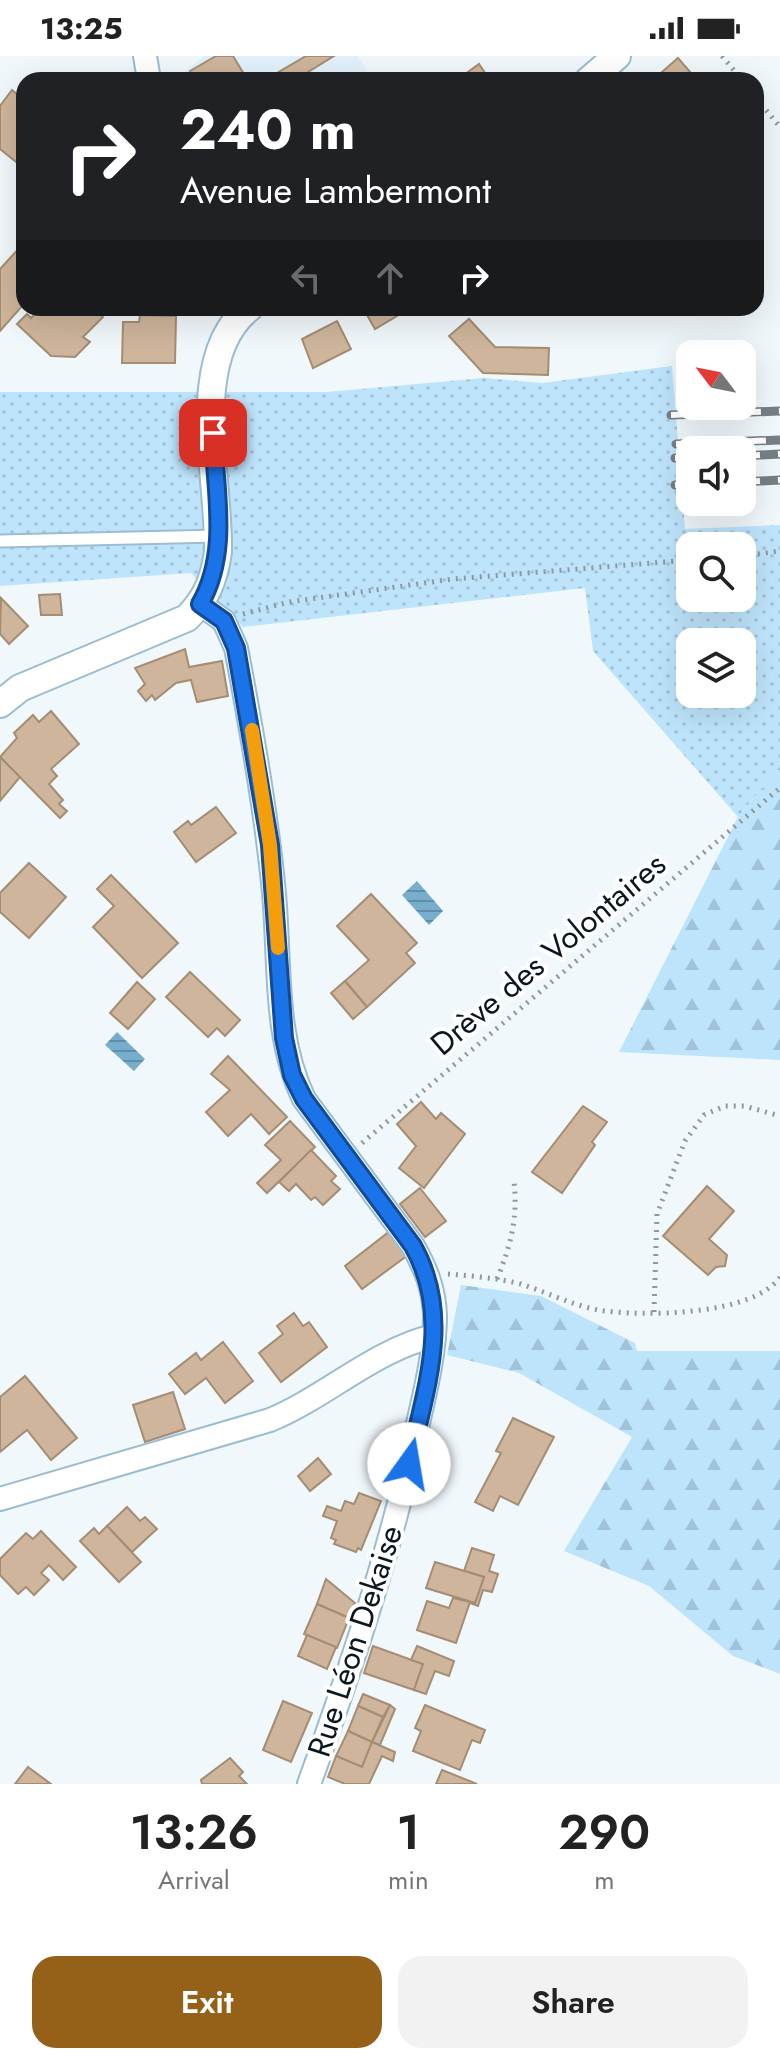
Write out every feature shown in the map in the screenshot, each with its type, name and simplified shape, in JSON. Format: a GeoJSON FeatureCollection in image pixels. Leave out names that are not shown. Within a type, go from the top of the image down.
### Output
{"type":"FeatureCollection","features":[{"type":"Feature","properties":{"kind":"street"},"geometry":{"type":"LineString","coordinates":[[598,72],[617,56]]}},
{"type":"Feature","properties":{"kind":"street"},"geometry":{"type":"LineString","coordinates":[[0,704],[20,688],[187,618],[200,604],[215,573],[219,536],[212,380],[225,337],[236,316]]}},
{"type":"Feature","properties":{"kind":"street"},"geometry":{"type":"LineString","coordinates":[[200,604],[224,621]]}},
{"type":"Feature","properties":{"kind":"street","name":"Rue Léon Dekaise"},"geometry":{"type":"LineString","coordinates":[[224,621],[234,637],[259,768],[274,892],[287,1057],[304,1099],[413,1246],[427,1272],[433,1292],[434,1336],[409,1464],[382,1568],[309,1784]]}},
{"type":"Feature","properties":{"kind":"street"},"geometry":{"type":"LineString","coordinates":[[0,1499],[244,1430],[311,1401],[401,1347],[434,1336]]}},
{"type":"Feature","properties":{"kind":"lane"},"geometry":{"type":"LineString","coordinates":[[0,541],[219,536]]}},
{"type":"Feature","properties":{"kind":"path"},"geometry":{"type":"LineString","coordinates":[[722,56],[735,72]]}},
{"type":"Feature","properties":{"kind":"path"},"geometry":{"type":"LineString","coordinates":[[764,108],[780,127]]}},
{"type":"Feature","properties":{"kind":"path"},"geometry":{"type":"LineString","coordinates":[[756,554],[780,551]]}},
{"type":"Feature","properties":{"kind":"path"},"geometry":{"type":"LineString","coordinates":[[224,621],[254,610],[453,579],[676,561]]}},
{"type":"Feature","properties":{"kind":"path","name":"Drève des Volontaires"},"geometry":{"type":"LineString","coordinates":[[346,1155],[382,1128],[780,788]]}},
{"type":"Feature","properties":{"kind":"path"},"geometry":{"type":"LineString","coordinates":[[654,1312],[657,1214],[685,1141],[704,1115],[725,1106],[744,1106],[780,1116]]}},
{"type":"Feature","properties":{"kind":"path"},"geometry":{"type":"LineString","coordinates":[[497,1279],[513,1239],[517,1205],[514,1181]]}},
{"type":"Feature","properties":{"kind":"path"},"geometry":{"type":"LineString","coordinates":[[427,1272],[497,1279],[596,1309],[654,1312],[740,1303],[772,1289],[780,1277]]}},
{"type":"Feature","properties":{"kind":"shaded area"},"geometry":{"type":"Polygon","coordinates":[[[204,56],[358,56],[367,72],[184,72],[204,56]]]}},
{"type":"Feature","properties":{"kind":"shaded area"},"geometry":{"type":"Polygon","coordinates":[[[417,881],[443,911],[429,925],[402,895],[417,881]]]}},
{"type":"Feature","properties":{"kind":"shaded area"},"geometry":{"type":"Polygon","coordinates":[[[117,1032],[145,1059],[134,1071],[105,1045],[117,1032]]]}},
{"type":"Feature","properties":{"kind":"green space"},"geometry":{"type":"Polygon","coordinates":[[[672,366],[678,436],[676,516],[684,516],[685,529],[780,525],[780,766],[738,817],[593,651],[585,588],[243,627],[191,573],[0,586],[0,392],[327,392],[483,378],[542,383],[672,366]]]}},
{"type":"Feature","properties":{"kind":"green space"},"geometry":{"type":"Polygon","coordinates":[[[780,766],[780,1060],[619,1052],[738,817],[780,766]]]}},
{"type":"Feature","properties":{"kind":"green space"},"geometry":{"type":"Polygon","coordinates":[[[461,1285],[541,1296],[635,1343],[637,1351],[780,1351],[780,1674],[733,1656],[649,1586],[564,1551],[632,1437],[519,1373],[447,1355],[461,1285]]]}},
{"type":"Feature","properties":{"kind":"building"},"geometry":{"type":"Polygon","coordinates":[[[216,56],[233,56],[243,72],[191,72],[216,56]]]}},
{"type":"Feature","properties":{"kind":"building"},"geometry":{"type":"Polygon","coordinates":[[[306,56],[334,56],[308,72],[279,72],[306,56]]]}},
{"type":"Feature","properties":{"kind":"building"},"geometry":{"type":"Polygon","coordinates":[[[678,58],[690,72],[662,72],[678,58]]]}},
{"type":"Feature","properties":{"kind":"building"},"geometry":{"type":"Polygon","coordinates":[[[479,64],[484,72],[468,72],[479,64]]]}},
{"type":"Feature","properties":{"kind":"building"},"geometry":{"type":"Polygon","coordinates":[[[12,90],[16,93],[16,162],[0,149],[0,106],[12,90]]]}},
{"type":"Feature","properties":{"kind":"building"},"geometry":{"type":"Polygon","coordinates":[[[16,252],[16,313],[0,331],[0,269],[16,252]]]}},
{"type":"Feature","properties":{"kind":"building"},"geometry":{"type":"Polygon","coordinates":[[[25,316],[103,317],[83,337],[90,342],[75,357],[51,356],[17,324],[25,316]]]}},
{"type":"Feature","properties":{"kind":"building"},"geometry":{"type":"Polygon","coordinates":[[[140,316],[176,316],[175,363],[122,363],[123,322],[139,322],[140,316]]]}},
{"type":"Feature","properties":{"kind":"building"},"geometry":{"type":"Polygon","coordinates":[[[368,316],[397,316],[375,329],[368,316]]]}},
{"type":"Feature","properties":{"kind":"building"},"geometry":{"type":"Polygon","coordinates":[[[469,319],[495,347],[549,348],[548,375],[483,373],[449,336],[469,319]]]}},
{"type":"Feature","properties":{"kind":"building"},"geometry":{"type":"Polygon","coordinates":[[[337,321],[351,349],[313,368],[302,339],[337,321]]]}},
{"type":"Feature","properties":{"kind":"building"},"geometry":{"type":"Polygon","coordinates":[[[60,594],[62,615],[41,615],[39,595],[60,594]]]}},
{"type":"Feature","properties":{"kind":"building"},"geometry":{"type":"Polygon","coordinates":[[[1,598],[28,626],[9,644],[0,634],[1,598]]]}},
{"type":"Feature","properties":{"kind":"building"},"geometry":{"type":"Polygon","coordinates":[[[185,649],[189,667],[222,661],[228,696],[197,702],[191,680],[176,683],[155,700],[152,695],[146,701],[138,691],[145,684],[135,668],[185,649]]]}},
{"type":"Feature","properties":{"kind":"building"},"geometry":{"type":"Polygon","coordinates":[[[51,711],[79,744],[51,769],[57,776],[49,784],[63,800],[59,804],[67,811],[60,818],[0,757],[17,738],[14,733],[33,715],[39,722],[51,711]]]}},
{"type":"Feature","properties":{"kind":"building"},"geometry":{"type":"Polygon","coordinates":[[[0,757],[20,777],[0,801],[0,757]]]}},
{"type":"Feature","properties":{"kind":"building"},"geometry":{"type":"Polygon","coordinates":[[[216,807],[236,833],[196,862],[174,832],[188,821],[191,825],[216,807]]]}},
{"type":"Feature","properties":{"kind":"building"},"geometry":{"type":"Polygon","coordinates":[[[29,863],[66,897],[29,938],[0,912],[0,893],[29,863]]]}},
{"type":"Feature","properties":{"kind":"building"},"geometry":{"type":"Polygon","coordinates":[[[111,875],[178,943],[142,978],[93,927],[114,906],[97,889],[111,875]]]}},
{"type":"Feature","properties":{"kind":"building"},"geometry":{"type":"Polygon","coordinates":[[[371,894],[417,943],[406,953],[415,963],[367,1007],[345,981],[369,960],[337,926],[371,894]]]}},
{"type":"Feature","properties":{"kind":"building"},"geometry":{"type":"Polygon","coordinates":[[[190,972],[240,1020],[225,1036],[217,1028],[208,1037],[166,997],[190,972]]]}},
{"type":"Feature","properties":{"kind":"building"},"geometry":{"type":"Polygon","coordinates":[[[345,981],[367,1007],[353,1019],[331,993],[345,981]]]}},
{"type":"Feature","properties":{"kind":"building"},"geometry":{"type":"Polygon","coordinates":[[[137,982],[155,999],[128,1029],[110,1013],[137,982]]]}},
{"type":"Feature","properties":{"kind":"building"},"geometry":{"type":"Polygon","coordinates":[[[228,1056],[287,1117],[269,1134],[251,1114],[228,1136],[206,1112],[230,1090],[211,1074],[228,1056]]]}},
{"type":"Feature","properties":{"kind":"building"},"geometry":{"type":"Polygon","coordinates":[[[421,1102],[436,1119],[441,1113],[465,1134],[424,1188],[399,1168],[416,1146],[397,1124],[421,1102]]]}},
{"type":"Feature","properties":{"kind":"building"},"geometry":{"type":"Polygon","coordinates":[[[583,1106],[607,1122],[562,1193],[532,1172],[583,1106]]]}},
{"type":"Feature","properties":{"kind":"building"},"geometry":{"type":"Polygon","coordinates":[[[290,1121],[315,1147],[267,1193],[257,1183],[281,1160],[265,1145],[290,1121]]]}},
{"type":"Feature","properties":{"kind":"building"},"geometry":{"type":"Polygon","coordinates":[[[311,1150],[336,1176],[331,1181],[340,1189],[323,1205],[315,1197],[311,1200],[296,1184],[289,1191],[279,1182],[311,1150]]]}},
{"type":"Feature","properties":{"kind":"building"},"geometry":{"type":"Polygon","coordinates":[[[707,1186],[734,1211],[709,1239],[727,1255],[725,1266],[716,1267],[708,1275],[663,1236],[707,1186]]]}},
{"type":"Feature","properties":{"kind":"building"},"geometry":{"type":"Polygon","coordinates":[[[420,1188],[446,1221],[425,1237],[400,1204],[420,1188]]]}},
{"type":"Feature","properties":{"kind":"building"},"geometry":{"type":"Polygon","coordinates":[[[390,1231],[408,1255],[362,1289],[345,1266],[390,1231]]]}},
{"type":"Feature","properties":{"kind":"building"},"geometry":{"type":"Polygon","coordinates":[[[294,1313],[303,1326],[309,1322],[327,1347],[281,1382],[259,1353],[283,1334],[277,1326],[294,1313]]]}},
{"type":"Feature","properties":{"kind":"building"},"geometry":{"type":"Polygon","coordinates":[[[223,1342],[253,1381],[225,1403],[206,1378],[185,1394],[169,1374],[196,1353],[201,1360],[223,1342]]]}},
{"type":"Feature","properties":{"kind":"building"},"geometry":{"type":"Polygon","coordinates":[[[25,1376],[77,1438],[51,1460],[27,1430],[0,1452],[0,1397],[25,1376]]]}},
{"type":"Feature","properties":{"kind":"building"},"geometry":{"type":"Polygon","coordinates":[[[173,1392],[185,1429],[145,1442],[133,1405],[173,1392]]]}},
{"type":"Feature","properties":{"kind":"building"},"geometry":{"type":"Polygon","coordinates":[[[513,1418],[554,1437],[518,1505],[500,1496],[493,1511],[475,1502],[501,1453],[496,1451],[513,1418]]]}},
{"type":"Feature","properties":{"kind":"building"},"geometry":{"type":"Polygon","coordinates":[[[318,1458],[331,1474],[310,1491],[298,1476],[318,1458]]]}},
{"type":"Feature","properties":{"kind":"building"},"geometry":{"type":"Polygon","coordinates":[[[359,1493],[381,1501],[361,1550],[358,1548],[356,1552],[334,1544],[336,1540],[331,1538],[337,1521],[323,1516],[327,1506],[341,1511],[345,1501],[354,1504],[359,1493]]]}},
{"type":"Feature","properties":{"kind":"building"},"geometry":{"type":"Polygon","coordinates":[[[127,1507],[140,1521],[145,1517],[157,1529],[132,1552],[107,1526],[127,1507]]]}},
{"type":"Feature","properties":{"kind":"building"},"geometry":{"type":"Polygon","coordinates":[[[107,1526],[141,1562],[119,1582],[80,1541],[94,1528],[99,1534],[107,1526]]]}},
{"type":"Feature","properties":{"kind":"building"},"geometry":{"type":"Polygon","coordinates":[[[41,1531],[76,1567],[63,1580],[49,1565],[41,1573],[49,1580],[34,1595],[26,1587],[18,1594],[0,1575],[0,1559],[26,1533],[33,1539],[41,1531]]]}},
{"type":"Feature","properties":{"kind":"building"},"geometry":{"type":"Polygon","coordinates":[[[472,1548],[494,1555],[489,1571],[498,1574],[492,1592],[483,1590],[478,1606],[470,1603],[475,1603],[484,1577],[464,1571],[472,1548]]]}},
{"type":"Feature","properties":{"kind":"building"},"geometry":{"type":"Polygon","coordinates":[[[435,1562],[484,1577],[475,1603],[426,1588],[435,1562]]]}},
{"type":"Feature","properties":{"kind":"building"},"geometry":{"type":"Polygon","coordinates":[[[326,1579],[355,1603],[349,1618],[317,1604],[326,1579]]]}},
{"type":"Feature","properties":{"kind":"building"},"geometry":{"type":"Polygon","coordinates":[[[453,1598],[470,1602],[456,1643],[417,1630],[427,1601],[449,1608],[453,1598]]]}},
{"type":"Feature","properties":{"kind":"building"},"geometry":{"type":"Polygon","coordinates":[[[317,1604],[349,1618],[337,1648],[304,1634],[317,1604]]]}},
{"type":"Feature","properties":{"kind":"building"},"geometry":{"type":"Polygon","coordinates":[[[307,1635],[336,1647],[327,1669],[298,1656],[307,1635]]]}},
{"type":"Feature","properties":{"kind":"building"},"geometry":{"type":"Polygon","coordinates":[[[373,1646],[423,1664],[414,1690],[364,1673],[373,1646]]]}},
{"type":"Feature","properties":{"kind":"building"},"geometry":{"type":"Polygon","coordinates":[[[417,1646],[454,1661],[449,1676],[435,1671],[426,1694],[414,1690],[423,1664],[411,1660],[417,1646]]]}},
{"type":"Feature","properties":{"kind":"building"},"geometry":{"type":"Polygon","coordinates":[[[363,1694],[390,1705],[383,1717],[358,1706],[363,1694]]]}},
{"type":"Feature","properties":{"kind":"building"},"geometry":{"type":"Polygon","coordinates":[[[283,1701],[312,1713],[291,1762],[263,1750],[283,1701]]]}},
{"type":"Feature","properties":{"kind":"building"},"geometry":{"type":"Polygon","coordinates":[[[390,1705],[395,1709],[380,1745],[372,1742],[390,1705]]]}},
{"type":"Feature","properties":{"kind":"building"},"geometry":{"type":"Polygon","coordinates":[[[425,1705],[485,1730],[480,1743],[472,1740],[460,1770],[413,1751],[421,1731],[415,1728],[425,1705]]]}},
{"type":"Feature","properties":{"kind":"building"},"geometry":{"type":"Polygon","coordinates":[[[358,1706],[383,1717],[372,1742],[348,1731],[358,1706]]]}},
{"type":"Feature","properties":{"kind":"building"},"geometry":{"type":"Polygon","coordinates":[[[348,1731],[372,1742],[362,1767],[336,1756],[348,1731]]]}},
{"type":"Feature","properties":{"kind":"building"},"geometry":{"type":"Polygon","coordinates":[[[372,1742],[395,1752],[393,1761],[382,1756],[369,1784],[345,1784],[328,1777],[336,1756],[362,1767],[372,1742]]]}},
{"type":"Feature","properties":{"kind":"building"},"geometry":{"type":"Polygon","coordinates":[[[230,1758],[243,1772],[239,1776],[247,1784],[202,1784],[201,1780],[230,1758]]]}},
{"type":"Feature","properties":{"kind":"building"},"geometry":{"type":"Polygon","coordinates":[[[28,1767],[51,1784],[15,1784],[28,1767]]]}},
{"type":"Feature","properties":{"kind":"building"},"geometry":{"type":"Polygon","coordinates":[[[442,1770],[477,1784],[436,1784],[442,1770]]]}},
{"type":"Feature","properties":{"kind":"railway"},"geometry":{"type":"LineString","coordinates":[[671,415],[780,411]]}},
{"type":"Feature","properties":{"kind":"railway"},"geometry":{"type":"LineString","coordinates":[[756,441],[780,440]]}},
{"type":"Feature","properties":{"kind":"railway"},"geometry":{"type":"LineString","coordinates":[[756,455],[780,454]]}},
{"type":"Feature","properties":{"kind":"railway"},"geometry":{"type":"LineString","coordinates":[[756,481],[780,480]]}},
{"type":"Feature","properties":{"kind":"slow traffic"},"geometry":{"type":"LineString","coordinates":[[252,730],[270,845],[278,948]]}},
{"type":"Feature","properties":{"kind":"route"},"geometry":{"type":"LineString","coordinates":[[213,433],[218,552],[211,586],[200,604],[224,621],[234,637],[270,845],[287,1057],[304,1099],[413,1246],[427,1272],[433,1292],[434,1336],[409,1464]]}}]}
